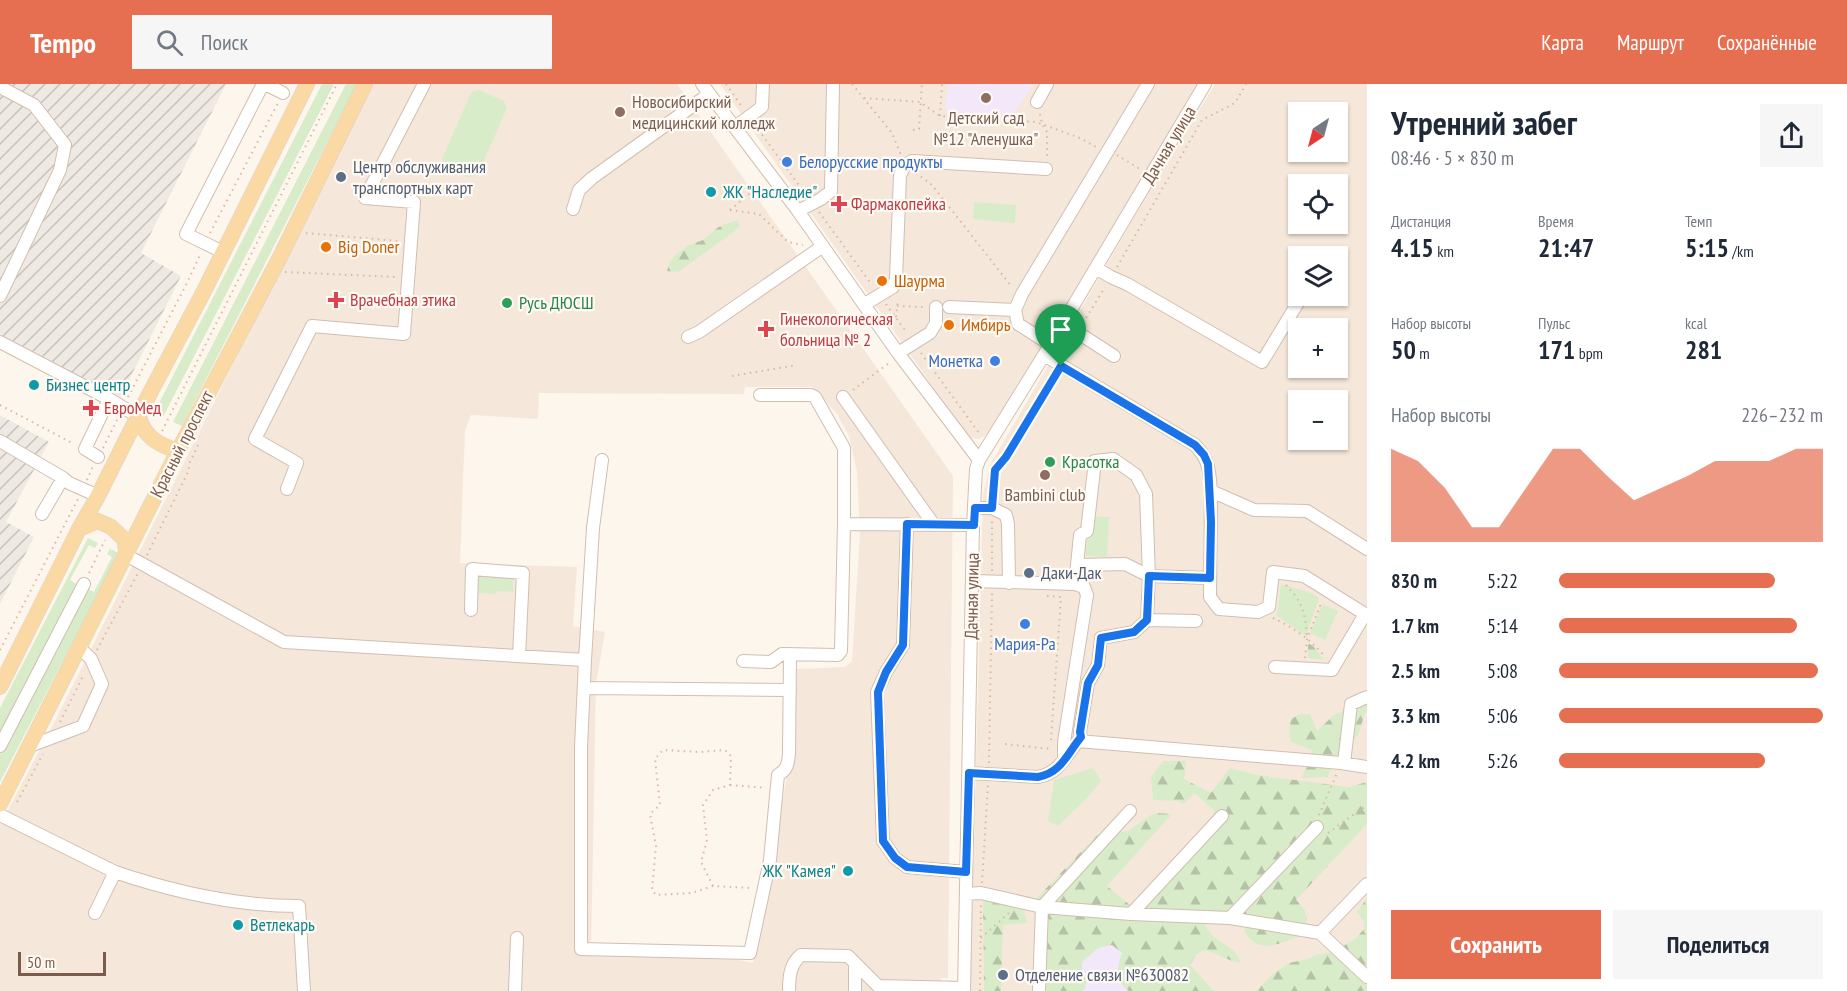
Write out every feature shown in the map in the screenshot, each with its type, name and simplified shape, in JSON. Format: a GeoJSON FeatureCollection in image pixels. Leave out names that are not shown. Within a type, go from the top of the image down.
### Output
{"type":"FeatureCollection","features":[{"type":"Feature","properties":{"kind":"main road"},"geometry":{"type":"LineString","coordinates":[[0,687],[307,84]]}},
{"type":"Feature","properties":{"kind":"main road","name":"Красный проспект"},"geometry":{"type":"LineString","coordinates":[[0,804],[365,84]]}},
{"type":"Feature","properties":{"kind":"main road"},"geometry":{"type":"LineString","coordinates":[[139,417],[142,430],[166,447],[178,451]]}},
{"type":"Feature","properties":{"kind":"main road"},"geometry":{"type":"LineString","coordinates":[[79,529],[98,522],[111,527],[125,540],[126,555]]}},
{"type":"Feature","properties":{"kind":"street"},"geometry":{"type":"LineString","coordinates":[[223,252],[186,234],[264,84],[283,93]]}},
{"type":"Feature","properties":{"kind":"street"},"geometry":{"type":"LineString","coordinates":[[287,489],[297,463],[255,439],[312,326],[404,334],[414,202],[365,198],[424,84]]}},
{"type":"Feature","properties":{"kind":"street"},"geometry":{"type":"LineString","coordinates":[[735,128],[762,107],[763,84]]}},
{"type":"Feature","properties":{"kind":"street"},"geometry":{"type":"LineString","coordinates":[[798,211],[831,191],[833,84]]}},
{"type":"Feature","properties":{"kind":"street"},"geometry":{"type":"LineString","coordinates":[[1037,102],[1047,84]]}},
{"type":"Feature","properties":{"kind":"street"},"geometry":{"type":"LineString","coordinates":[[1148,84],[1021,297],[1015,310],[1018,324],[1048,350],[1061,366],[1195,445],[1204,455],[1208,464],[1211,491],[1210,597],[1219,609],[1258,612],[1269,607],[1273,572],[1304,576],[1365,614],[1332,670],[1275,667]]}},
{"type":"Feature","properties":{"kind":"street","name":"Дачная улица"},"geometry":{"type":"LineString","coordinates":[[964,989],[976,469],[1205,84]]}},
{"type":"Feature","properties":{"kind":"street"},"geometry":{"type":"LineString","coordinates":[[0,87],[34,105],[65,145],[60,170],[0,296]]}},
{"type":"Feature","properties":{"kind":"street"},"geometry":{"type":"LineString","coordinates":[[573,209],[579,190],[592,178],[705,89],[798,211],[898,352],[980,460]]}},
{"type":"Feature","properties":{"kind":"street"},"geometry":{"type":"LineString","coordinates":[[865,304],[893,287],[896,279],[900,175],[905,165],[912,161],[1046,169]]}},
{"type":"Feature","properties":{"kind":"street"},"geometry":{"type":"LineString","coordinates":[[688,337],[699,332],[823,246]]}},
{"type":"Feature","properties":{"kind":"street"},"geometry":{"type":"LineString","coordinates":[[1096,268],[1262,362],[1296,306]]}},
{"type":"Feature","properties":{"kind":"street"},"geometry":{"type":"LineString","coordinates":[[898,352],[930,333],[943,307],[1015,310]]}},
{"type":"Feature","properties":{"kind":"street"},"geometry":{"type":"LineString","coordinates":[[1063,323],[1114,356]]}},
{"type":"Feature","properties":{"kind":"street"},"geometry":{"type":"LineString","coordinates":[[0,342],[139,417]]}},
{"type":"Feature","properties":{"kind":"street"},"geometry":{"type":"LineString","coordinates":[[742,662],[771,662],[780,654],[838,655],[841,651],[844,448],[816,406],[815,397],[811,395],[760,395]]}},
{"type":"Feature","properties":{"kind":"street"},"geometry":{"type":"LineString","coordinates":[[843,397],[934,525]]}},
{"type":"Feature","properties":{"kind":"street"},"geometry":{"type":"LineString","coordinates":[[98,457],[85,449],[109,399]]}},
{"type":"Feature","properties":{"kind":"street"},"geometry":{"type":"LineString","coordinates":[[0,441],[69,483],[99,496]]}},
{"type":"Feature","properties":{"kind":"street"},"geometry":{"type":"LineString","coordinates":[[1075,584],[1080,535],[1087,531],[1095,461],[1113,459],[1136,475],[1146,494],[1149,576],[1147,620]]}},
{"type":"Feature","properties":{"kind":"street"},"geometry":{"type":"LineString","coordinates":[[602,460],[593,528],[581,747],[581,949],[750,953],[770,860],[778,775],[784,772],[788,765],[790,654]]}},
{"type":"Feature","properties":{"kind":"street"},"geometry":{"type":"LineString","coordinates":[[42,514],[63,478]]}},
{"type":"Feature","properties":{"kind":"street"},"geometry":{"type":"LineString","coordinates":[[1211,491],[1254,510],[1307,511],[1367,549]]}},
{"type":"Feature","properties":{"kind":"street"},"geometry":{"type":"LineString","coordinates":[[975,508],[992,508],[1006,515],[1009,583]]}},
{"type":"Feature","properties":{"kind":"street"},"geometry":{"type":"LineString","coordinates":[[844,524],[974,525]]}},
{"type":"Feature","properties":{"kind":"street"},"geometry":{"type":"LineString","coordinates":[[907,524],[903,645],[886,672],[878,692],[883,841],[895,858],[907,867],[966,872]]}},
{"type":"Feature","properties":{"kind":"street"},"geometry":{"type":"LineString","coordinates":[[126,555],[284,642],[585,660]]}},
{"type":"Feature","properties":{"kind":"street"},"geometry":{"type":"LineString","coordinates":[[1077,566],[1125,564],[1149,576],[1210,578]]}},
{"type":"Feature","properties":{"kind":"street"},"geometry":{"type":"LineString","coordinates":[[471,610],[472,569],[523,573],[519,656]]}},
{"type":"Feature","properties":{"kind":"street"},"geometry":{"type":"LineString","coordinates":[[973,581],[1075,584],[1084,587],[1087,595],[1064,742],[1064,760]]}},
{"type":"Feature","properties":{"kind":"street"},"geometry":{"type":"LineString","coordinates":[[0,746],[84,584]]}},
{"type":"Feature","properties":{"kind":"street"},"geometry":{"type":"LineString","coordinates":[[969,773],[1038,777],[1048,775],[1058,768],[1081,737],[1088,683],[1098,665],[1101,638],[1134,632],[1147,620],[1196,621]]}},
{"type":"Feature","properties":{"kind":"street"},"geometry":{"type":"LineString","coordinates":[[30,746],[83,726],[102,684],[92,659],[79,647]]}},
{"type":"Feature","properties":{"kind":"street"},"geometry":{"type":"LineString","coordinates":[[584,688],[790,690]]}},
{"type":"Feature","properties":{"kind":"street"},"geometry":{"type":"LineString","coordinates":[[1343,763],[1352,704],[1367,697]]}},
{"type":"Feature","properties":{"kind":"street"},"geometry":{"type":"LineString","coordinates":[[1078,741],[1343,763],[1367,767]]}},
{"type":"Feature","properties":{"kind":"street"},"geometry":{"type":"LineString","coordinates":[[1039,991],[1042,907],[1130,811]]}},
{"type":"Feature","properties":{"kind":"street"},"geometry":{"type":"LineString","coordinates":[[1131,914],[1222,816]]}},
{"type":"Feature","properties":{"kind":"street"},"geometry":{"type":"LineString","coordinates":[[4,817],[115,872],[153,885],[201,896],[279,906],[299,906],[304,991]]}},
{"type":"Feature","properties":{"kind":"street"},"geometry":{"type":"LineString","coordinates":[[1230,918],[1319,830]]}},
{"type":"Feature","properties":{"kind":"street"},"geometry":{"type":"LineString","coordinates":[[95,913],[115,872]]}},
{"type":"Feature","properties":{"kind":"street"},"geometry":{"type":"LineString","coordinates":[[1320,933],[1367,884]]}},
{"type":"Feature","properties":{"kind":"street"},"geometry":{"type":"LineString","coordinates":[[966,894],[981,893],[1042,907],[1230,918],[1320,933],[1367,977]]}},
{"type":"Feature","properties":{"kind":"street"},"geometry":{"type":"LineString","coordinates":[[515,991],[517,938]]}},
{"type":"Feature","properties":{"kind":"street"},"geometry":{"type":"LineString","coordinates":[[789,991],[789,972],[800,955],[846,955],[878,986],[964,989]]}},
{"type":"Feature","properties":{"kind":"street"},"geometry":{"type":"LineString","coordinates":[[855,963],[855,991]]}},
{"type":"Feature","properties":{"kind":"path"},"geometry":{"type":"LineString","coordinates":[[156,441],[336,84]]}},
{"type":"Feature","properties":{"kind":"path"},"geometry":{"type":"LineString","coordinates":[[726,84],[979,433]]}},
{"type":"Feature","properties":{"kind":"path"},"geometry":{"type":"LineString","coordinates":[[852,84],[892,133],[905,165],[932,185],[1021,297]]}},
{"type":"Feature","properties":{"kind":"path"},"geometry":{"type":"LineString","coordinates":[[914,130],[919,129],[922,84]]}},
{"type":"Feature","properties":{"kind":"path"},"geometry":{"type":"LineString","coordinates":[[940,116],[942,84]]}},
{"type":"Feature","properties":{"kind":"path"},"geometry":{"type":"LineString","coordinates":[[980,991],[981,893],[989,774],[992,508],[995,470],[1006,457],[1061,366],[1077,332],[1202,120],[1235,103],[1246,84]]}},
{"type":"Feature","properties":{"kind":"path"},"geometry":{"type":"LineString","coordinates":[[0,650],[283,93]]}},
{"type":"Feature","properties":{"kind":"path"},"geometry":{"type":"LineString","coordinates":[[864,98],[920,102],[940,116],[1036,122],[1080,138],[1140,169]]}},
{"type":"Feature","properties":{"kind":"path"},"geometry":{"type":"LineString","coordinates":[[1037,102],[1042,124],[1047,132],[1046,169]]}},
{"type":"Feature","properties":{"kind":"path"},"geometry":{"type":"LineString","coordinates":[[760,185],[730,210],[759,214],[788,242],[803,245]]}},
{"type":"Feature","properties":{"kind":"path"},"geometry":{"type":"LineString","coordinates":[[303,232],[410,242]]}},
{"type":"Feature","properties":{"kind":"path"},"geometry":{"type":"LineString","coordinates":[[287,263],[281,274],[395,278]]}},
{"type":"Feature","properties":{"kind":"path"},"geometry":{"type":"LineString","coordinates":[[893,287],[898,292],[896,317]]}},
{"type":"Feature","properties":{"kind":"path"},"geometry":{"type":"LineString","coordinates":[[843,397],[889,363]]}},
{"type":"Feature","properties":{"kind":"path"},"geometry":{"type":"LineString","coordinates":[[732,376],[797,365]]}},
{"type":"Feature","properties":{"kind":"path"},"geometry":{"type":"LineString","coordinates":[[0,405],[85,449]]}},
{"type":"Feature","properties":{"kind":"path"},"geometry":{"type":"LineString","coordinates":[[4,817],[52,737],[143,564],[188,472],[199,441]]}},
{"type":"Feature","properties":{"kind":"path"},"geometry":{"type":"LineString","coordinates":[[84,584],[111,527]]}},
{"type":"Feature","properties":{"kind":"path"},"geometry":{"type":"LineString","coordinates":[[1273,572],[1296,595],[1305,615],[1307,639],[1305,669]]}},
{"type":"Feature","properties":{"kind":"path"},"geometry":{"type":"LineString","coordinates":[[1307,639],[1326,590]]}},
{"type":"Feature","properties":{"kind":"path"},"geometry":{"type":"LineString","coordinates":[[1037,595],[1061,597],[1051,766],[1048,775]]}},
{"type":"Feature","properties":{"kind":"path"},"geometry":{"type":"LineString","coordinates":[[1270,616],[1317,647],[1332,670]]}},
{"type":"Feature","properties":{"kind":"path"},"geometry":{"type":"LineString","coordinates":[[1005,744],[1051,749]]}},
{"type":"Feature","properties":{"kind":"path"},"geometry":{"type":"LineString","coordinates":[[730,785],[731,756],[725,750],[699,752],[663,750],[655,759],[660,805],[650,814],[656,846],[652,890],[656,895],[692,893],[713,886],[764,889]]}},
{"type":"Feature","properties":{"kind":"path"},"geometry":{"type":"LineString","coordinates":[[1319,830],[1343,763]]}},
{"type":"Feature","properties":{"kind":"path"},"geometry":{"type":"LineString","coordinates":[[713,886],[701,862],[707,840],[703,805],[713,790],[730,785],[776,788]]}},
{"type":"Feature","properties":{"kind":"path"},"geometry":{"type":"LineString","coordinates":[[1319,830],[1367,805]]}},
{"type":"Feature","properties":{"kind":"path"},"geometry":{"type":"LineString","coordinates":[[981,938],[1021,902]]}},
{"type":"Feature","properties":{"kind":"shaded area"},"geometry":{"type":"Polygon","coordinates":[[[0,84],[226,84],[141,253],[181,276],[120,398],[0,334],[0,84]]]}},
{"type":"Feature","properties":{"kind":"shaded area"},"geometry":{"type":"Polygon","coordinates":[[[373,84],[677,84],[953,476],[948,978],[941,978],[941,991],[0,991],[0,825],[56,719],[373,84]],[[745,387],[744,394],[539,393],[538,419],[471,415],[465,430],[460,563],[577,567],[573,626],[605,632],[596,684],[591,956],[733,959],[753,963],[794,737],[797,669],[845,667],[852,661],[860,533],[857,472],[849,436],[837,414],[812,387],[745,387]]]}},
{"type":"Feature","properties":{"kind":"shaded area"},"geometry":{"type":"Polygon","coordinates":[[[720,84],[1200,84],[990,433],[979,439],[969,438],[720,84]]]}},
{"type":"Feature","properties":{"kind":"shaded area","name":"Детский сад №12 \"Аленушка\""},"geometry":{"type":"Polygon","coordinates":[[[948,84],[1033,84],[1013,116],[945,111],[948,84]]]}},
{"type":"Feature","properties":{"kind":"shaded area"},"geometry":{"type":"Polygon","coordinates":[[[1215,84],[1367,84],[1367,991],[970,991],[983,494],[990,465],[1162,170],[1215,84]]]}},
{"type":"Feature","properties":{"kind":"shaded area"},"geometry":{"type":"Polygon","coordinates":[[[0,415],[49,442],[6,522],[34,537],[0,604],[0,415]]]}},
{"type":"Feature","properties":{"kind":"shaded area"},"geometry":{"type":"Polygon","coordinates":[[[1091,937],[1170,948],[1209,991],[1046,991],[1091,937]]]}},
{"type":"Feature","properties":{"kind":"green space"},"geometry":{"type":"Polygon","coordinates":[[[322,84],[334,84],[163,417],[154,413],[322,84]]]}},
{"type":"Feature","properties":{"kind":"green space"},"geometry":{"type":"Polygon","coordinates":[[[346,84],[357,84],[182,426],[173,422],[346,84]]]}},
{"type":"Feature","properties":{"kind":"green space"},"geometry":{"type":"Polygon","coordinates":[[[479,90],[504,101],[507,108],[479,172],[475,176],[467,177],[447,168],[442,159],[470,95],[473,91],[479,90]]]}},
{"type":"Feature","properties":{"kind":"green space"},"geometry":{"type":"Polygon","coordinates":[[[974,202],[1016,205],[1015,223],[973,219],[974,202]]]}},
{"type":"Feature","properties":{"kind":"green space"},"geometry":{"type":"Polygon","coordinates":[[[739,220],[739,226],[735,231],[678,272],[667,271],[674,256],[687,246],[703,240],[725,224],[739,220]]]}},
{"type":"Feature","properties":{"kind":"green space"},"geometry":{"type":"Polygon","coordinates":[[[1088,516],[1109,517],[1107,557],[1086,556],[1088,516]]]}},
{"type":"Feature","properties":{"kind":"green space"},"geometry":{"type":"Polygon","coordinates":[[[88,538],[98,543],[95,548],[89,545],[70,580],[78,585],[0,737],[0,708],[88,538]]]}},
{"type":"Feature","properties":{"kind":"green space"},"geometry":{"type":"Polygon","coordinates":[[[110,549],[119,553],[0,782],[0,754],[86,588],[94,592],[112,557],[107,554],[110,549]]]}},
{"type":"Feature","properties":{"kind":"green space"},"geometry":{"type":"Polygon","coordinates":[[[478,576],[513,579],[513,592],[477,593],[478,576]]]}},
{"type":"Feature","properties":{"kind":"green space"},"geometry":{"type":"Polygon","coordinates":[[[1281,584],[1311,593],[1319,598],[1306,636],[1277,616],[1281,584]]]}},
{"type":"Feature","properties":{"kind":"green space"},"geometry":{"type":"Polygon","coordinates":[[[1323,604],[1338,611],[1325,640],[1310,633],[1323,604]]]}},
{"type":"Feature","properties":{"kind":"green space"},"geometry":{"type":"Polygon","coordinates":[[[1308,643],[1313,646],[1324,660],[1308,658],[1308,643]]]}},
{"type":"Feature","properties":{"kind":"green space"},"geometry":{"type":"Polygon","coordinates":[[[1367,703],[1367,713],[1365,713],[1358,735],[1343,747],[1327,777],[1302,778],[1312,750],[1291,742],[1289,734],[1291,719],[1300,714],[1310,714],[1317,731],[1335,714],[1367,703]]]}},
{"type":"Feature","properties":{"kind":"green space"},"geometry":{"type":"Polygon","coordinates":[[[1163,761],[1186,761],[1184,779],[1211,793],[1230,768],[1257,775],[1349,787],[1367,782],[1367,824],[1296,900],[1304,908],[1306,916],[1304,935],[1266,946],[1255,943],[1244,932],[1248,914],[1213,917],[1205,924],[1212,935],[1239,957],[1241,963],[1204,950],[1196,955],[1190,965],[1214,991],[1129,991],[1118,978],[1122,953],[1112,945],[1098,948],[1082,962],[1082,971],[1087,978],[1082,991],[1034,991],[1036,899],[1098,834],[1128,831],[1154,813],[1172,814],[1107,886],[1131,906],[1212,822],[1214,810],[1194,793],[1184,804],[1177,801],[1153,800],[1151,777],[1163,761]]]}},
{"type":"Feature","properties":{"kind":"green space"},"geometry":{"type":"Polygon","coordinates":[[[1093,768],[1101,781],[1088,797],[1058,826],[1048,821],[1054,780],[1093,768]]]}},
{"type":"Feature","properties":{"kind":"green space"},"geometry":{"type":"Polygon","coordinates":[[[1367,898],[1367,991],[1256,991],[1273,974],[1289,963],[1334,952],[1356,938],[1364,929],[1364,922],[1357,912],[1367,898]]]}},
{"type":"Feature","properties":{"kind":"green space"},"geometry":{"type":"Polygon","coordinates":[[[983,901],[1012,904],[1023,910],[1028,923],[1003,925],[1001,991],[984,991],[983,901]]]}},
{"type":"Feature","properties":{"kind":"place","name":"Детский сад №12 \"Аленушка\""},"geometry":{"type":"Point","coordinates":[986,98]}},
{"type":"Feature","properties":{"kind":"place","name":"Новосибирский медицинский колледж"},"geometry":{"type":"Point","coordinates":[620,112]}},
{"type":"Feature","properties":{"kind":"place","name":"Белорусские продукты"},"geometry":{"type":"Point","coordinates":[787,162]}},
{"type":"Feature","properties":{"kind":"place","name":"Центр обслуживания транспортных карт"},"geometry":{"type":"Point","coordinates":[341,177]}},
{"type":"Feature","properties":{"kind":"place","name":"ЖК \"Наследие\""},"geometry":{"type":"Point","coordinates":[711,192]}},
{"type":"Feature","properties":{"kind":"place","name":"Фармакопейка"},"geometry":{"type":"Point","coordinates":[839,204]}},
{"type":"Feature","properties":{"kind":"place","name":"Big Doner"},"geometry":{"type":"Point","coordinates":[326,247]}},
{"type":"Feature","properties":{"kind":"place","name":"Шаурма"},"geometry":{"type":"Point","coordinates":[882,281]}},
{"type":"Feature","properties":{"kind":"place","name":"Врачебная этика"},"geometry":{"type":"Point","coordinates":[336,300]}},
{"type":"Feature","properties":{"kind":"place","name":"Русь ДЮСШ"},"geometry":{"type":"Point","coordinates":[507,303]}},
{"type":"Feature","properties":{"kind":"place","name":"Имбирь"},"geometry":{"type":"Point","coordinates":[949,325]}},
{"type":"Feature","properties":{"kind":"place","name":"Гинекологическая больница № 2"},"geometry":{"type":"Point","coordinates":[766,329]}},
{"type":"Feature","properties":{"kind":"place","name":"Монетка"},"geometry":{"type":"Point","coordinates":[995,361]}},
{"type":"Feature","properties":{"kind":"place","name":"Бизнес центр"},"geometry":{"type":"Point","coordinates":[34,385]}},
{"type":"Feature","properties":{"kind":"place","name":"ЕвроМед"},"geometry":{"type":"Point","coordinates":[91,408]}},
{"type":"Feature","properties":{"kind":"place","name":"Красотка"},"geometry":{"type":"Point","coordinates":[1050,462]}},
{"type":"Feature","properties":{"kind":"place","name":"Bambini club"},"geometry":{"type":"Point","coordinates":[1045,475]}},
{"type":"Feature","properties":{"kind":"place","name":"Даки-Дак"},"geometry":{"type":"Point","coordinates":[1029,573]}},
{"type":"Feature","properties":{"kind":"place","name":"Мария-Ра"},"geometry":{"type":"Point","coordinates":[1025,624]}},
{"type":"Feature","properties":{"kind":"place","name":"ЖК \"Камея\""},"geometry":{"type":"Point","coordinates":[848,871]}},
{"type":"Feature","properties":{"kind":"place","name":"Ветлекарь"},"geometry":{"type":"Point","coordinates":[238,925]}},
{"type":"Feature","properties":{"kind":"place","name":"Отделение связи №630082"},"geometry":{"type":"Point","coordinates":[1003,975]}},
{"type":"Feature","properties":{"kind":"route"},"geometry":{"type":"LineString","coordinates":[[1061,366],[1195,445],[1204,455],[1208,464],[1211,491],[1210,578],[1149,576],[1147,620],[1134,632],[1101,638],[1098,665],[1088,683],[1081,737],[1058,768],[1048,775],[1038,777],[969,773],[966,872],[907,867],[895,858],[883,841],[878,692],[886,672],[903,645],[907,524],[974,525],[975,508],[992,508],[995,470],[1006,457],[1061,366]]}}]}
